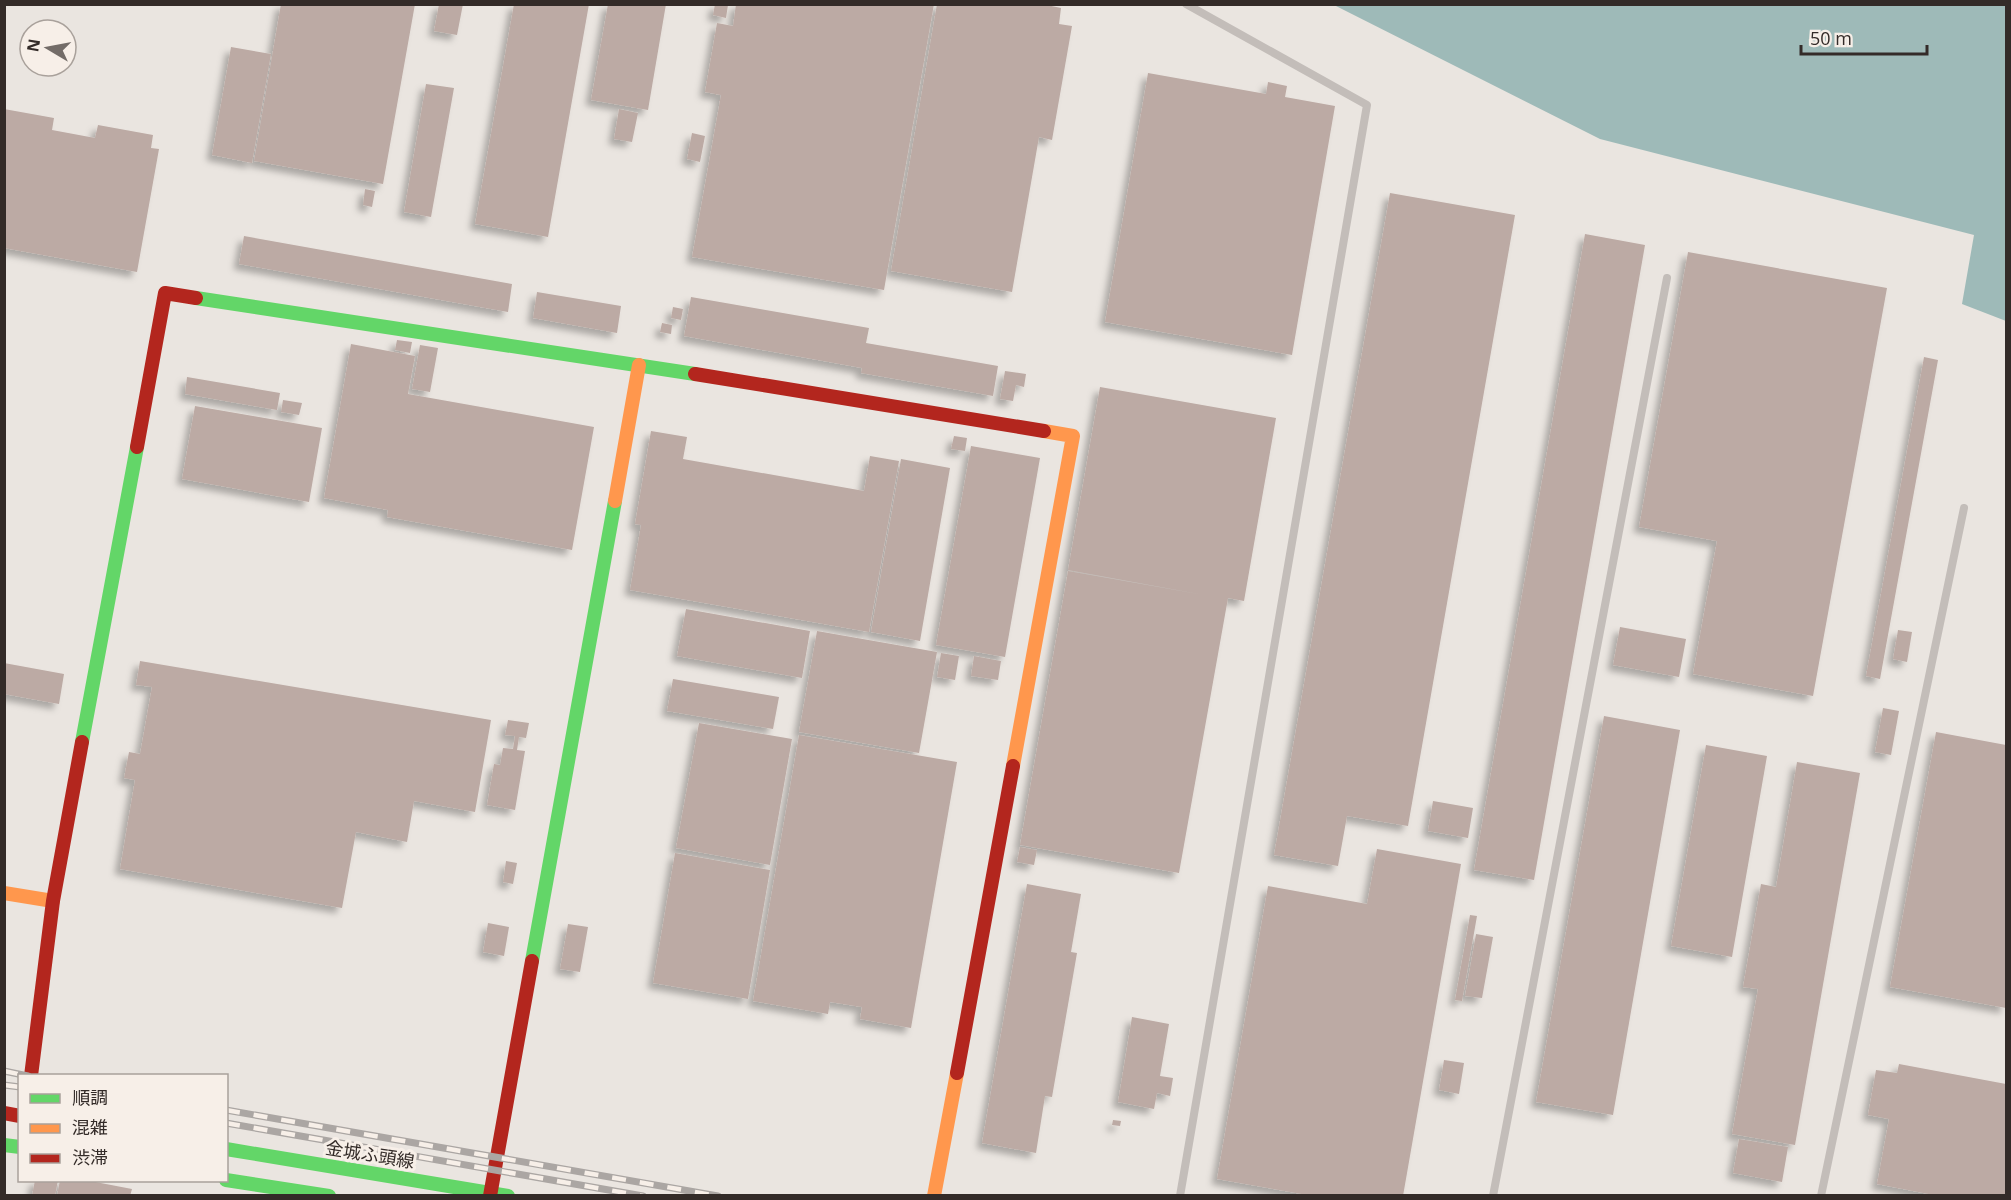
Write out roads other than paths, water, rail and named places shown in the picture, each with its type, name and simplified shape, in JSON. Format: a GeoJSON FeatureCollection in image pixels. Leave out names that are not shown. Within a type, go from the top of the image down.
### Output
{"type":"FeatureCollection","features":[{"type":"Feature","properties":{"kind":"street"},"geometry":{"type":"LineString","coordinates":[[31,1074],[53,901],[165,293],[639,365],[1073,436],[934,1196]]}},
{"type":"Feature","properties":{"kind":"street"},"geometry":{"type":"LineString","coordinates":[[491,1194],[639,365]]}},
{"type":"Feature","properties":{"kind":"street"},"geometry":{"type":"LineString","coordinates":[[4,893],[53,901]]}},
{"type":"Feature","properties":{"kind":"street","name":"金城ふ頭線"},"geometry":{"type":"LineString","coordinates":[[228,1149],[508,1196]]}},
{"type":"Feature","properties":{"kind":"street"},"geometry":{"type":"LineString","coordinates":[[228,1180],[328,1196]]}},
{"type":"Feature","properties":{"kind":"lane"},"geometry":{"type":"LineString","coordinates":[[1180,1196],[1367,105],[1186,4]]}},
{"type":"Feature","properties":{"kind":"lane"},"geometry":{"type":"LineString","coordinates":[[1493,1196],[1667,278]]}},
{"type":"Feature","properties":{"kind":"lane"},"geometry":{"type":"LineString","coordinates":[[1821,1196],[1964,508]]}},
{"type":"Feature","properties":{"kind":"water"},"geometry":{"type":"Polygon","coordinates":[[[1334,5],[2006,5],[2006,321],[1962,304],[1974,235],[1600,139],[1334,5]]]}},
{"type":"Feature","properties":{"kind":"railway"},"geometry":{"type":"LineString","coordinates":[[4,1071],[18,1074]]}},
{"type":"Feature","properties":{"kind":"railway"},"geometry":{"type":"LineString","coordinates":[[4,1085],[18,1087]]}},
{"type":"Feature","properties":{"kind":"railway"},"geometry":{"type":"LineString","coordinates":[[228,1110],[718,1196]]}},
{"type":"Feature","properties":{"kind":"railway"},"geometry":{"type":"LineString","coordinates":[[228,1123],[643,1196]]}}]}
